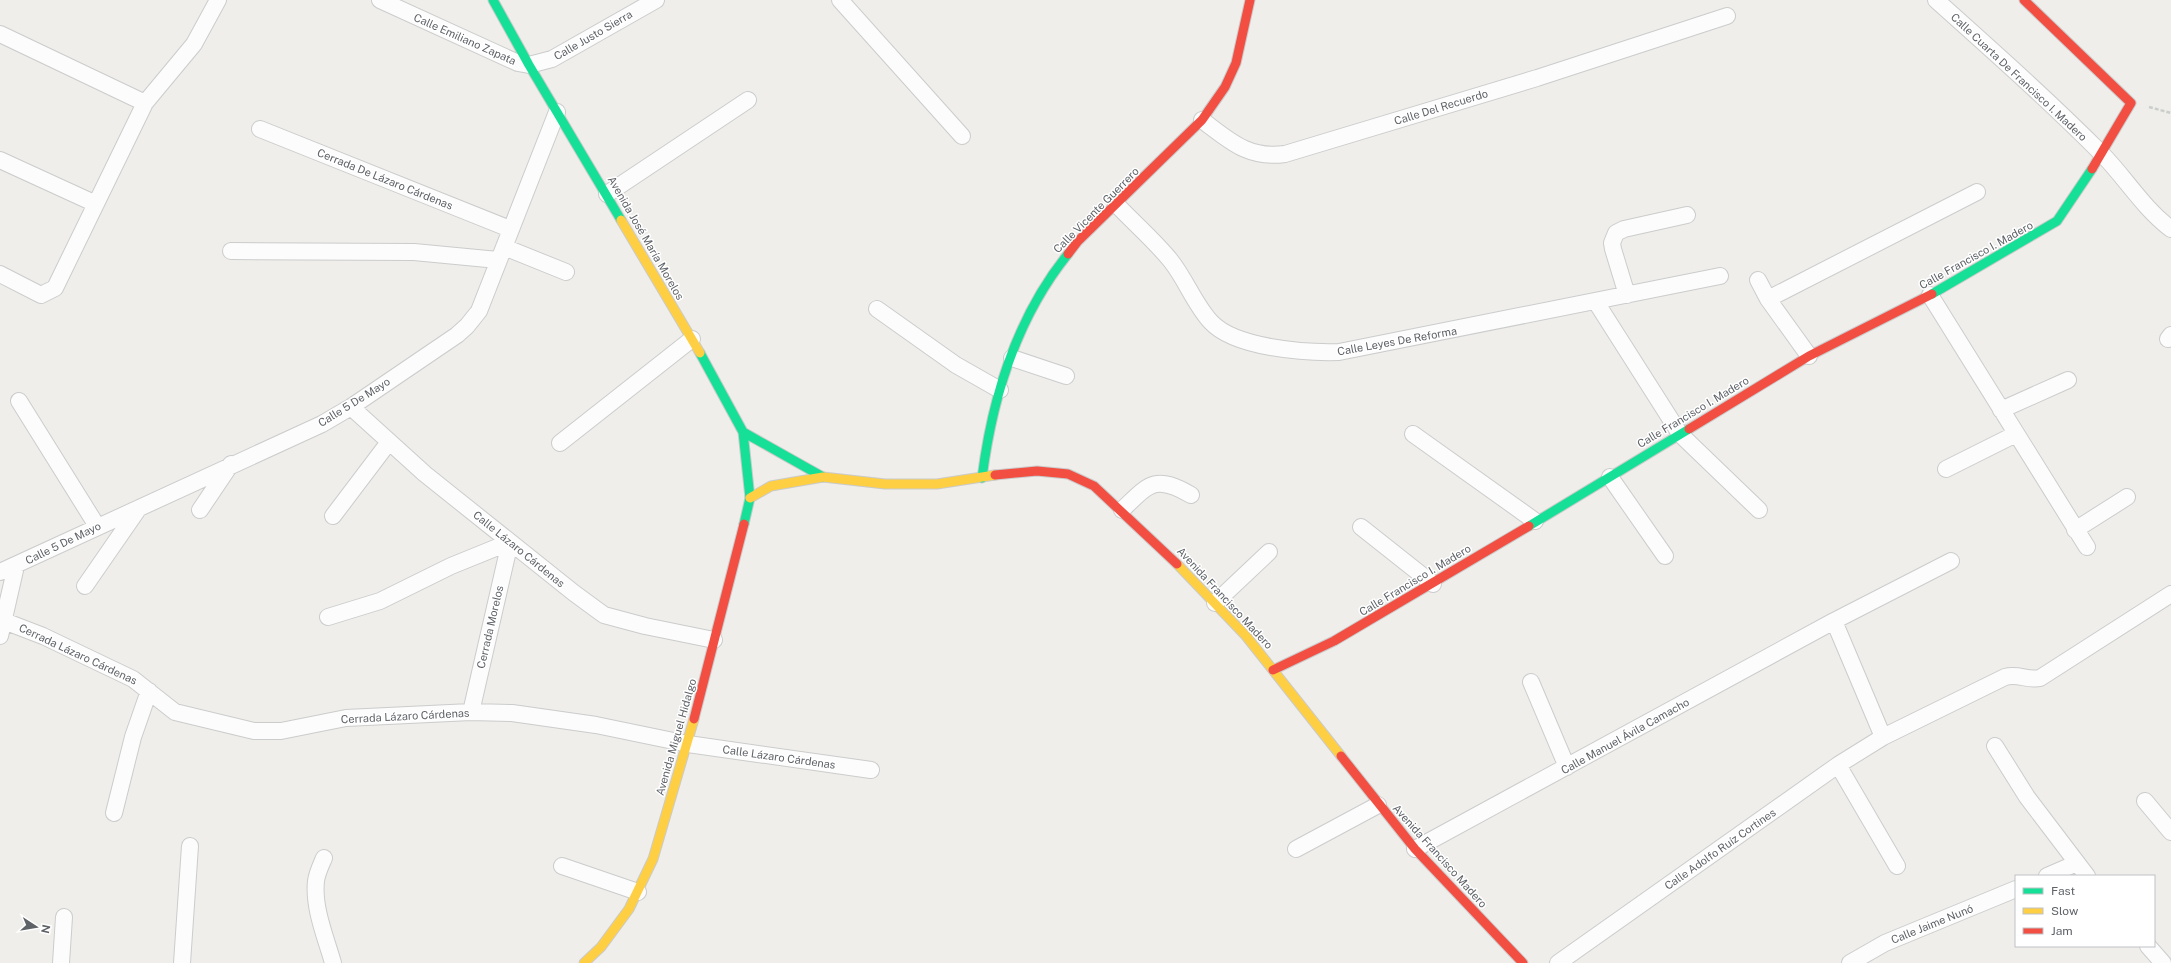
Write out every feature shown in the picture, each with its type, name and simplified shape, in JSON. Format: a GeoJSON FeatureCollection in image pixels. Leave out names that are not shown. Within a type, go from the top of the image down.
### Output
{"type":"FeatureCollection","features":[{"type":"Feature","properties":{"kind":"street"},"geometry":{"type":"LineString","coordinates":[[0,274],[41,295],[55,288],[145,103],[194,44],[218,0]]}},
{"type":"Feature","properties":{"kind":"street","name":"Calle Emiliano Zapata"},"geometry":{"type":"LineString","coordinates":[[380,0],[518,63],[529,65]]}},
{"type":"Feature","properties":{"kind":"street","name":"Avenida José María Morelos"},"geometry":{"type":"LineString","coordinates":[[493,0],[529,65],[692,339],[744,432],[750,498]]}},
{"type":"Feature","properties":{"kind":"street"},"geometry":{"type":"LineString","coordinates":[[840,0],[962,136]]}},
{"type":"Feature","properties":{"kind":"street","name":"Calle Vicente Guerrero"},"geometry":{"type":"LineString","coordinates":[[982,478],[983,460],[1000,390],[1036,302],[1059,264],[1116,204],[1164,159],[1202,120],[1225,87],[1236,63],[1250,0]]}},
{"type":"Feature","properties":{"kind":"street","name":"Calle Cuarta De Francisco I. Madero"},"geometry":{"type":"LineString","coordinates":[[1936,0],[2003,59],[2102,154],[2127,185],[2171,229]]}},
{"type":"Feature","properties":{"kind":"street","name":"Calle Francisco I. Madero"},"geometry":{"type":"LineString","coordinates":[[1273,670],[1334,641],[1433,584],[1809,356],[1930,295],[2048,228],[2063,212],[2102,154],[2131,103],[2024,0]]}},
{"type":"Feature","properties":{"kind":"street","name":"Calle Justo Sierra"},"geometry":{"type":"LineString","coordinates":[[529,65],[552,59],[652,1]]}},
{"type":"Feature","properties":{"kind":"street","name":"Calle Del Recuerdo"},"geometry":{"type":"LineString","coordinates":[[1202,120],[1240,148],[1261,155],[1285,154],[1537,78],[1684,28],[1727,16]]}},
{"type":"Feature","properties":{"kind":"street"},"geometry":{"type":"LineString","coordinates":[[0,34],[145,103]]}},
{"type":"Feature","properties":{"kind":"street"},"geometry":{"type":"LineString","coordinates":[[607,194],[748,100]]}},
{"type":"Feature","properties":{"kind":"street","name":"Calle 5 De Mayo"},"geometry":{"type":"LineString","coordinates":[[0,572],[16,566],[97,526],[231,464],[322,424],[351,407],[468,326],[479,311],[557,112]]}},
{"type":"Feature","properties":{"kind":"street","name":"Cerrada De Lázaro Cárdenas"},"geometry":{"type":"LineString","coordinates":[[260,129],[510,229]]}},
{"type":"Feature","properties":{"kind":"street"},"geometry":{"type":"LineString","coordinates":[[0,160],[96,204]]}},
{"type":"Feature","properties":{"kind":"street"},"geometry":{"type":"LineString","coordinates":[[1768,299],[1977,192]]}},
{"type":"Feature","properties":{"kind":"street","name":"Calle Leyes De Reforma"},"geometry":{"type":"LineString","coordinates":[[1116,204],[1171,261],[1211,323],[1224,333],[1254,343],[1311,353],[1339,352],[1596,302],[1720,276]]}},
{"type":"Feature","properties":{"kind":"street"},"geometry":{"type":"LineString","coordinates":[[1627,295],[1613,249],[1612,243],[1616,233],[1624,229],[1687,215]]}},
{"type":"Feature","properties":{"kind":"street"},"geometry":{"type":"LineString","coordinates":[[231,251],[501,253],[566,272]]}},
{"type":"Feature","properties":{"kind":"street"},"geometry":{"type":"LineString","coordinates":[[1758,280],[1768,299],[1809,356]]}},
{"type":"Feature","properties":{"kind":"street"},"geometry":{"type":"LineString","coordinates":[[1930,295],[2087,547]]}},
{"type":"Feature","properties":{"kind":"street"},"geometry":{"type":"LineString","coordinates":[[1596,302],[1680,434],[1759,510]]}},
{"type":"Feature","properties":{"kind":"street"},"geometry":{"type":"LineString","coordinates":[[877,309],[956,365],[1000,390]]}},
{"type":"Feature","properties":{"kind":"street"},"geometry":{"type":"LineString","coordinates":[[560,444],[692,339]]}},
{"type":"Feature","properties":{"kind":"street"},"geometry":{"type":"LineString","coordinates":[[1012,358],[1066,376]]}},
{"type":"Feature","properties":{"kind":"street"},"geometry":{"type":"LineString","coordinates":[[2001,410],[2068,380]]}},
{"type":"Feature","properties":{"kind":"street"},"geometry":{"type":"LineString","coordinates":[[19,401],[97,526]]}},
{"type":"Feature","properties":{"kind":"street","name":"Calle Lázaro Cárdenas"},"geometry":{"type":"LineString","coordinates":[[351,407],[389,442],[510,542],[604,615],[645,626],[714,640]]}},
{"type":"Feature","properties":{"kind":"street","name":"Avenida Francisco Madero"},"geometry":{"type":"LineString","coordinates":[[744,432],[823,476]]}},
{"type":"Feature","properties":{"kind":"street"},"geometry":{"type":"LineString","coordinates":[[1412,434],[1535,521]]}},
{"type":"Feature","properties":{"kind":"street"},"geometry":{"type":"LineString","coordinates":[[1946,469],[2016,434]]}},
{"type":"Feature","properties":{"kind":"street"},"geometry":{"type":"LineString","coordinates":[[333,516],[389,442]]}},
{"type":"Feature","properties":{"kind":"street"},"geometry":{"type":"LineString","coordinates":[[200,510],[231,464]]}},
{"type":"Feature","properties":{"kind":"street","name":"Avenida Francisco Madero"},"geometry":{"type":"LineString","coordinates":[[750,498],[771,486],[823,476],[885,484],[937,484],[1037,471],[1068,474],[1094,486],[1122,510],[1246,636],[1415,850],[1523,963]]}},
{"type":"Feature","properties":{"kind":"street"},"geometry":{"type":"LineString","coordinates":[[1610,476],[1665,556]]}},
{"type":"Feature","properties":{"kind":"street"},"geometry":{"type":"LineString","coordinates":[[1122,510],[1145,487],[1159,483],[1173,484],[1191,495]]}},
{"type":"Feature","properties":{"kind":"street"},"geometry":{"type":"LineString","coordinates":[[2075,530],[2127,497]]}},
{"type":"Feature","properties":{"kind":"street","name":"Avenida Miguel Hidalgo"},"geometry":{"type":"LineString","coordinates":[[584,963],[605,942],[638,892],[653,860],[688,744],[750,498]]}},
{"type":"Feature","properties":{"kind":"street"},"geometry":{"type":"LineString","coordinates":[[85,586],[140,507]]}},
{"type":"Feature","properties":{"kind":"street"},"geometry":{"type":"LineString","coordinates":[[1361,527],[1433,584]]}},
{"type":"Feature","properties":{"kind":"street"},"geometry":{"type":"LineString","coordinates":[[328,617],[380,601],[451,566],[510,542]]}},
{"type":"Feature","properties":{"kind":"street","name":"Cerrada Morelos"},"geometry":{"type":"LineString","coordinates":[[471,712],[510,542]]}},
{"type":"Feature","properties":{"kind":"street"},"geometry":{"type":"LineString","coordinates":[[1215,603],[1269,552]]}},
{"type":"Feature","properties":{"kind":"street","name":"Calle Manuel Ávila Camacho"},"geometry":{"type":"LineString","coordinates":[[1415,850],[1834,621],[1950,561]]}},
{"type":"Feature","properties":{"kind":"street"},"geometry":{"type":"LineString","coordinates":[[2,628],[16,566]]}},
{"type":"Feature","properties":{"kind":"street","name":"Calle Adolfo Ruíz Cortines"},"geometry":{"type":"LineString","coordinates":[[1558,963],[1838,765],[1883,737],[2012,675],[2034,680],[2040,678],[2171,594]]}},
{"type":"Feature","properties":{"kind":"street"},"geometry":{"type":"LineString","coordinates":[[1834,621],[1883,737]]}},
{"type":"Feature","properties":{"kind":"street","name":"Cerrada Lázaro Cárdenas"},"geometry":{"type":"LineString","coordinates":[[2,628],[43,636],[133,679],[175,712],[254,731],[281,731],[346,718],[471,712],[512,713],[596,725],[688,744]]}},
{"type":"Feature","properties":{"kind":"street"},"geometry":{"type":"LineString","coordinates":[[1531,682],[1567,767]]}},
{"type":"Feature","properties":{"kind":"street"},"geometry":{"type":"LineString","coordinates":[[114,812],[133,737],[149,691]]}},
{"type":"Feature","properties":{"kind":"street","name":"Calle Lázaro Cárdenas"},"geometry":{"type":"LineString","coordinates":[[688,744],[870,770]]}},
{"type":"Feature","properties":{"kind":"street"},"geometry":{"type":"LineString","coordinates":[[1995,746],[2027,797],[2076,864],[2086,875]]}},
{"type":"Feature","properties":{"kind":"street"},"geometry":{"type":"LineString","coordinates":[[1838,765],[1897,866]]}},
{"type":"Feature","properties":{"kind":"street"},"geometry":{"type":"LineString","coordinates":[[2145,801],[2171,832]]}},
{"type":"Feature","properties":{"kind":"street"},"geometry":{"type":"LineString","coordinates":[[1296,849],[1378,805]]}},
{"type":"Feature","properties":{"kind":"street"},"geometry":{"type":"LineString","coordinates":[[182,963],[190,846]]}},
{"type":"Feature","properties":{"kind":"street"},"geometry":{"type":"LineString","coordinates":[[324,858],[316,880],[315,892],[317,906],[333,963]]}},
{"type":"Feature","properties":{"kind":"street"},"geometry":{"type":"LineString","coordinates":[[2049,875],[2076,864]]}},
{"type":"Feature","properties":{"kind":"street"},"geometry":{"type":"LineString","coordinates":[[562,866],[638,892]]}},
{"type":"Feature","properties":{"kind":"street","name":"Calle Jaime Nunó"},"geometry":{"type":"LineString","coordinates":[[1850,963],[1885,943],[2015,889]]}},
{"type":"Feature","properties":{"kind":"street"},"geometry":{"type":"LineString","coordinates":[[61,963],[64,917]]}},
{"type":"Feature","properties":{"kind":"street"},"geometry":{"type":"LineString","coordinates":[[2149,947],[2163,963]]}},
{"type":"Feature","properties":{"kind":"traffic: fast"},"geometry":{"type":"LineString","coordinates":[[493,0],[529,65],[621,220]]}},
{"type":"Feature","properties":{"kind":"traffic: fast"},"geometry":{"type":"LineString","coordinates":[[1932,294],[2057,221],[2092,169]]}},
{"type":"Feature","properties":{"kind":"traffic: fast"},"geometry":{"type":"LineString","coordinates":[[982,478],[992,419],[1010,360],[1034,304],[1050,278],[1068,254]]}},
{"type":"Feature","properties":{"kind":"traffic: fast"},"geometry":{"type":"LineString","coordinates":[[700,353],[743,432],[750,498],[744,524]]}},
{"type":"Feature","properties":{"kind":"traffic: fast"},"geometry":{"type":"LineString","coordinates":[[1529,526],[1689,429]]}},
{"type":"Feature","properties":{"kind":"traffic: fast"},"geometry":{"type":"LineString","coordinates":[[743,432],[823,477]]}},
{"type":"Feature","properties":{"kind":"traffic: slow"},"geometry":{"type":"LineString","coordinates":[[621,220],[700,353]]}},
{"type":"Feature","properties":{"kind":"traffic: slow"},"geometry":{"type":"LineString","coordinates":[[750,498],[771,486],[823,477],[885,484],[937,484],[995,475]]}},
{"type":"Feature","properties":{"kind":"traffic: slow"},"geometry":{"type":"LineString","coordinates":[[1177,564],[1246,636],[1341,756]]}},
{"type":"Feature","properties":{"kind":"traffic: slow"},"geometry":{"type":"LineString","coordinates":[[584,963],[601,947],[629,909],[653,859],[694,719]]}},
{"type":"Feature","properties":{"kind":"traffic: jam"},"geometry":{"type":"LineString","coordinates":[[1068,254],[1078,241],[1202,120],[1225,87],[1236,63],[1250,0]]}},
{"type":"Feature","properties":{"kind":"traffic: jam"},"geometry":{"type":"LineString","coordinates":[[2024,0],[2131,103],[2092,169]]}},
{"type":"Feature","properties":{"kind":"traffic: jam"},"geometry":{"type":"LineString","coordinates":[[1689,429],[1809,356],[1932,294]]}},
{"type":"Feature","properties":{"kind":"traffic: jam"},"geometry":{"type":"LineString","coordinates":[[995,475],[1037,471],[1068,474],[1094,486],[1177,564]]}},
{"type":"Feature","properties":{"kind":"traffic: jam"},"geometry":{"type":"LineString","coordinates":[[694,719],[744,524]]}},
{"type":"Feature","properties":{"kind":"traffic: jam"},"geometry":{"type":"LineString","coordinates":[[1273,670],[1334,641],[1529,526]]}},
{"type":"Feature","properties":{"kind":"traffic: jam"},"geometry":{"type":"LineString","coordinates":[[1341,756],[1415,849],[1523,963]]}}]}
